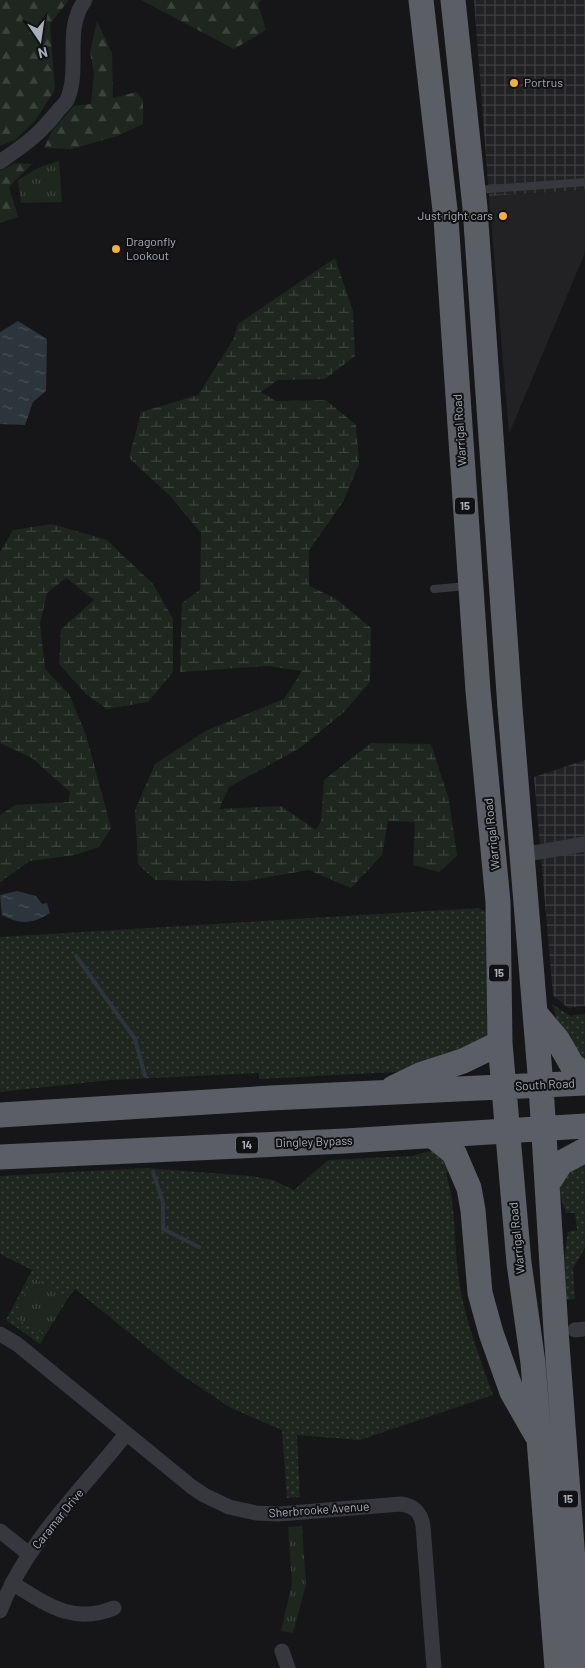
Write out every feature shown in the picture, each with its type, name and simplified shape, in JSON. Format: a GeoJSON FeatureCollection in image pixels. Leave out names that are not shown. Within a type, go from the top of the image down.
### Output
{"type":"FeatureCollection","features":[{"type":"Feature","properties":{"kind":"highway","name":"Warrigal Road"},"geometry":{"type":"LineString","coordinates":[[421,0],[446,219],[480,718],[498,902],[500,1043],[519,1263],[533,1362],[557,1668]]}},
{"type":"Feature","properties":{"kind":"highway","name":"15"},"geometry":{"type":"LineString","coordinates":[[453,0],[473,190],[541,1086],[556,1331],[581,1668]]}},
{"type":"Feature","properties":{"kind":"highway"},"geometry":{"type":"LineString","coordinates":[[535,1013],[557,1039],[572,1065],[585,1075]]}},
{"type":"Feature","properties":{"kind":"highway"},"geometry":{"type":"LineString","coordinates":[[379,1094],[420,1075],[463,1061],[500,1043]]}},
{"type":"Feature","properties":{"kind":"highway","name":"South Road"},"geometry":{"type":"LineString","coordinates":[[504,1088],[585,1083]]}},
{"type":"Feature","properties":{"kind":"highway"},"geometry":{"type":"LineString","coordinates":[[0,1115],[271,1098],[504,1088]]}},
{"type":"Feature","properties":{"kind":"highway","name":"14"},"geometry":{"type":"LineString","coordinates":[[508,1132],[585,1126]]}},
{"type":"Feature","properties":{"kind":"highway","name":"Dingley Bypass"},"geometry":{"type":"LineString","coordinates":[[0,1157],[508,1132]]}},
{"type":"Feature","properties":{"kind":"highway"},"geometry":{"type":"LineString","coordinates":[[433,1136],[454,1154],[469,1188],[473,1210],[478,1281],[491,1333],[512,1392],[540,1440]]}},
{"type":"Feature","properties":{"kind":"highway"},"geometry":{"type":"LineString","coordinates":[[548,1183],[561,1162],[585,1150]]}},
{"type":"Feature","properties":{"kind":"street"},"geometry":{"type":"LineString","coordinates":[[0,162],[40,134],[67,100],[73,68],[74,25],[79,8],[85,0]]}},
{"type":"Feature","properties":{"kind":"street"},"geometry":{"type":"LineString","coordinates":[[522,855],[585,844]]}},
{"type":"Feature","properties":{"kind":"street","name":"Sherbrooke Avenue"},"geometry":{"type":"LineString","coordinates":[[0,1334],[17,1344],[204,1496],[244,1511],[279,1514],[400,1504],[414,1508],[420,1515],[424,1526],[434,1668]]}},
{"type":"Feature","properties":{"kind":"street","name":"Caramar Drive"},"geometry":{"type":"LineString","coordinates":[[0,1611],[12,1583],[29,1554],[126,1434]]}},
{"type":"Feature","properties":{"kind":"street"},"geometry":{"type":"LineString","coordinates":[[0,1531],[29,1554]]}},
{"type":"Feature","properties":{"kind":"street"},"geometry":{"type":"LineString","coordinates":[[12,1583],[43,1602],[68,1613],[96,1615],[114,1608]]}},
{"type":"Feature","properties":{"kind":"street"},"geometry":{"type":"LineString","coordinates":[[282,1651],[288,1668]]}},
{"type":"Feature","properties":{"kind":"lane"},"geometry":{"type":"LineString","coordinates":[[473,190],[585,182]]}},
{"type":"Feature","properties":{"kind":"lane"},"geometry":{"type":"LineString","coordinates":[[434,589],[471,586]]}},
{"type":"Feature","properties":{"kind":"shaded area"},"geometry":{"type":"Polygon","coordinates":[[[474,0],[585,0],[585,190],[489,196],[474,0]]]}},
{"type":"Feature","properties":{"kind":"shaded area"},"geometry":{"type":"Polygon","coordinates":[[[585,190],[585,253],[509,434],[489,196],[585,190]]]}},
{"type":"Feature","properties":{"kind":"shaded area"},"geometry":{"type":"Polygon","coordinates":[[[585,760],[585,1006],[568,1008],[553,995],[534,777],[585,760]]]}},
{"type":"Feature","properties":{"kind":"green space"},"geometry":{"type":"Polygon","coordinates":[[[0,0],[69,0],[50,24],[55,90],[35,121],[15,140],[0,146],[0,0]]]}},
{"type":"Feature","properties":{"kind":"green space"},"geometry":{"type":"Polygon","coordinates":[[[141,0],[261,0],[258,4],[266,30],[234,49],[141,0]]]}},
{"type":"Feature","properties":{"kind":"green space"},"geometry":{"type":"Polygon","coordinates":[[[97,21],[112,53],[113,98],[136,92],[143,100],[143,124],[117,136],[72,149],[44,148],[52,131],[74,106],[91,104],[94,73],[90,52],[97,21]]]}},
{"type":"Feature","properties":{"kind":"green space"},"geometry":{"type":"Polygon","coordinates":[[[59,161],[62,202],[21,203],[18,180],[40,167],[59,161]]]}},
{"type":"Feature","properties":{"kind":"green space"},"geometry":{"type":"Polygon","coordinates":[[[16,163],[32,164],[9,187],[18,217],[0,223],[0,171],[16,163]]]}},
{"type":"Feature","properties":{"kind":"green space"},"geometry":{"type":"Polygon","coordinates":[[[335,258],[353,311],[355,356],[325,379],[278,380],[261,392],[276,401],[326,400],[356,425],[359,464],[343,502],[309,550],[309,586],[335,598],[371,628],[370,682],[344,712],[300,748],[229,787],[219,809],[281,806],[316,830],[321,821],[324,780],[371,743],[431,744],[449,800],[457,856],[439,872],[413,865],[415,822],[388,821],[382,855],[351,888],[309,870],[246,881],[155,880],[138,864],[135,810],[155,764],[207,730],[284,699],[302,671],[267,666],[180,672],[182,603],[200,590],[201,533],[171,497],[129,458],[141,412],[198,395],[233,340],[238,324],[335,258]]]}},
{"type":"Feature","properties":{"kind":"green space"},"geometry":{"type":"Polygon","coordinates":[[[52,524],[107,540],[153,584],[173,619],[173,672],[148,702],[107,709],[86,694],[59,664],[61,629],[94,600],[66,578],[47,593],[40,624],[45,669],[69,694],[86,735],[111,828],[99,847],[75,855],[30,861],[0,882],[0,815],[15,805],[69,802],[70,792],[32,758],[0,743],[0,552],[13,530],[52,524]]]}},
{"type":"Feature","properties":{"kind":"green space"},"geometry":{"type":"Polygon","coordinates":[[[478,908],[486,912],[487,1025],[490,1025],[486,1041],[415,1071],[259,1079],[259,1073],[110,1080],[0,1092],[0,937],[478,908]]]}},
{"type":"Feature","properties":{"kind":"green space"},"geometry":{"type":"Polygon","coordinates":[[[552,1004],[572,1017],[573,1015],[585,1014],[585,1061],[559,1027],[552,1004]]]}},
{"type":"Feature","properties":{"kind":"green space"},"geometry":{"type":"Polygon","coordinates":[[[431,1151],[439,1153],[455,1167],[446,1173],[453,1210],[460,1289],[472,1335],[493,1395],[360,1440],[297,1435],[300,1497],[287,1498],[282,1430],[231,1408],[180,1374],[75,1289],[68,1298],[33,1279],[13,1317],[46,1334],[40,1344],[6,1320],[32,1270],[0,1254],[0,1176],[146,1168],[251,1176],[273,1180],[294,1190],[328,1160],[411,1156],[431,1151]]]}},
{"type":"Feature","properties":{"kind":"green space"},"geometry":{"type":"Polygon","coordinates":[[[585,1158],[585,1248],[573,1268],[575,1299],[564,1300],[564,1260],[568,1232],[577,1230],[575,1213],[566,1213],[560,1195],[560,1175],[585,1158]]]}},
{"type":"Feature","properties":{"kind":"green space"},"geometry":{"type":"Polygon","coordinates":[[[33,1278],[68,1298],[46,1334],[13,1317],[33,1278]]]}},
{"type":"Feature","properties":{"kind":"green space"},"geometry":{"type":"Polygon","coordinates":[[[302,1526],[306,1584],[293,1633],[281,1631],[292,1583],[288,1527],[302,1526]]]}},
{"type":"Feature","properties":{"kind":"water"},"geometry":{"type":"Polygon","coordinates":[[[18,321],[47,339],[46,391],[33,402],[25,425],[0,424],[0,332],[18,321]]]}},
{"type":"Feature","properties":{"kind":"water"},"geometry":{"type":"Polygon","coordinates":[[[17,891],[36,896],[42,904],[47,903],[50,913],[26,922],[2,915],[0,895],[17,891]]]}},
{"type":"Feature","properties":{"kind":"waterway"},"geometry":{"type":"LineString","coordinates":[[76,956],[135,1039],[145,1076]]}},
{"type":"Feature","properties":{"kind":"waterway"},"geometry":{"type":"LineString","coordinates":[[153,1172],[163,1203],[163,1229],[199,1247]]}},
{"type":"Feature","properties":{"kind":"place","name":"Portrus"},"geometry":{"type":"Point","coordinates":[514,83]}},
{"type":"Feature","properties":{"kind":"place","name":"Just right cars"},"geometry":{"type":"Point","coordinates":[503,216]}},
{"type":"Feature","properties":{"kind":"place","name":"Dragonfly Lookout"},"geometry":{"type":"Point","coordinates":[116,249]}}]}
